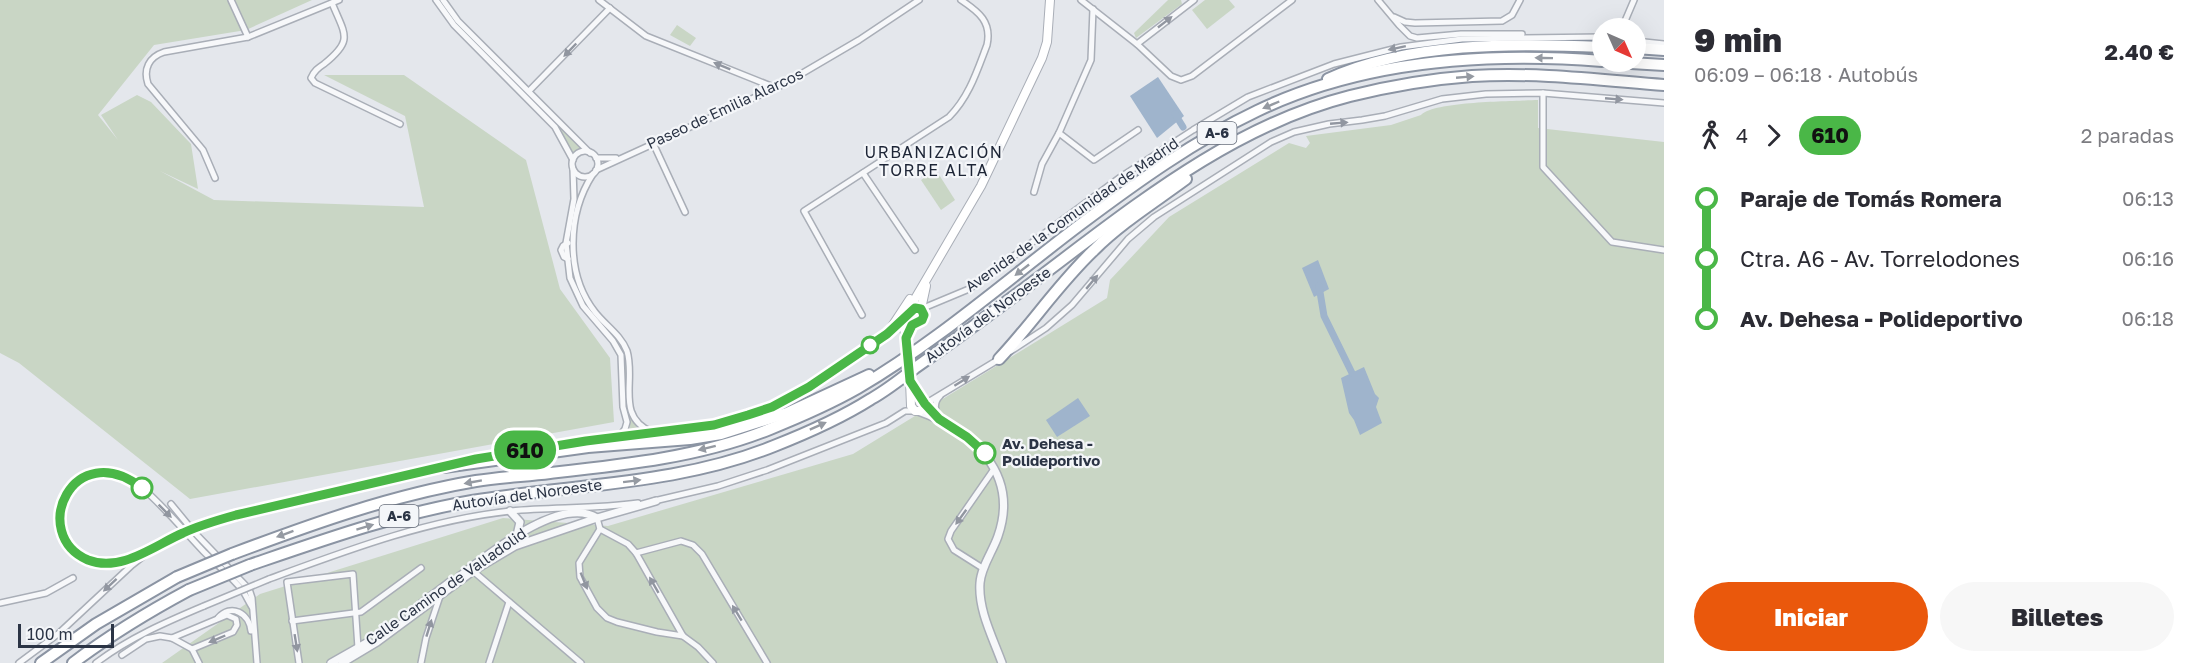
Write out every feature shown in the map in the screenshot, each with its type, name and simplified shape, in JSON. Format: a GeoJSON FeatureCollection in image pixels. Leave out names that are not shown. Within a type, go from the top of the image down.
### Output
{"type":"FeatureCollection","features":[{"type":"Feature","properties":{"kind":"highway"},"geometry":{"type":"LineString","coordinates":[[1290,97],[1347,70],[1405,56],[1497,46],[1592,47]]}},
{"type":"Feature","properties":{"kind":"highway"},"geometry":{"type":"LineString","coordinates":[[1646,49],[1664,50]]}},
{"type":"Feature","properties":{"kind":"highway","name":"Autovía del Noroeste"},"geometry":{"type":"LineString","coordinates":[[41,663],[96,624],[177,577],[319,521],[392,500],[465,483],[653,461],[766,431],[856,389],[894,365],[1130,188],[1195,144],[1257,111],[1290,97],[1365,74],[1403,67],[1470,59],[1536,58],[1592,61]]}},
{"type":"Feature","properties":{"kind":"highway"},"geometry":{"type":"LineString","coordinates":[[1646,64],[1664,65]]}},
{"type":"Feature","properties":{"kind":"highway","name":"Autovía del Noroeste"},"geometry":{"type":"LineString","coordinates":[[73,663],[148,611],[189,590],[250,565],[404,515],[471,501],[656,478],[711,467],[771,447],[836,418],[872,399],[970,330],[1139,203],[1204,159],[1247,135],[1294,115],[1348,97],[1414,82],[1472,76],[1535,75],[1664,85]]}},
{"type":"Feature","properties":{"kind":"highway"},"geometry":{"type":"LineString","coordinates":[[999,359],[1102,242],[1247,135]]}},
{"type":"Feature","properties":{"kind":"highway"},"geometry":{"type":"LineString","coordinates":[[444,467],[588,447],[690,439],[721,434],[787,413],[894,365]]}},
{"type":"Feature","properties":{"kind":"main road"},"geometry":{"type":"LineString","coordinates":[[1044,0],[1048,9]]}},
{"type":"Feature","properties":{"kind":"main road"},"geometry":{"type":"LineString","coordinates":[[912,391],[925,404],[924,408],[916,411],[911,406],[912,391],[904,328],[912,304],[981,186],[1037,69],[1047,42],[1050,0]]}},
{"type":"Feature","properties":{"kind":"main road"},"geometry":{"type":"LineString","coordinates":[[887,334],[928,269],[937,262]]}},
{"type":"Feature","properties":{"kind":"main road"},"geometry":{"type":"LineString","coordinates":[[906,338],[912,325],[923,318],[921,309],[928,279]]}},
{"type":"Feature","properties":{"kind":"main road"},"geometry":{"type":"LineString","coordinates":[[909,314],[915,308],[921,309]]}},
{"type":"Feature","properties":{"kind":"main road"},"geometry":{"type":"LineString","coordinates":[[909,314],[910,319],[916,322]]}},
{"type":"Feature","properties":{"kind":"street"},"geometry":{"type":"LineString","coordinates":[[231,0],[248,37]]}},
{"type":"Feature","properties":{"kind":"street"},"geometry":{"type":"LineString","coordinates":[[215,178],[203,150],[148,84],[146,68],[157,54],[164,51],[248,37],[339,0]]}},
{"type":"Feature","properties":{"kind":"street"},"geometry":{"type":"LineString","coordinates":[[436,0],[454,24],[555,127],[573,160],[574,199],[569,243],[570,278],[578,298],[591,318],[614,341],[621,355],[623,407],[627,422],[620,437]]}},
{"type":"Feature","properties":{"kind":"street"},"geometry":{"type":"LineString","coordinates":[[443,0],[458,21],[596,158],[594,172],[585,185],[569,243]]}},
{"type":"Feature","properties":{"kind":"street"},"geometry":{"type":"LineString","coordinates":[[598,0],[646,36],[776,88]]}},
{"type":"Feature","properties":{"kind":"street","name":"Paseo de Emilia Alarcos"},"geometry":{"type":"LineString","coordinates":[[594,172],[621,157],[776,88],[859,40],[919,0]]}},
{"type":"Feature","properties":{"kind":"street"},"geometry":{"type":"LineString","coordinates":[[862,315],[804,211],[950,117],[966,96],[989,36],[985,20],[979,12],[961,0]]}},
{"type":"Feature","properties":{"kind":"street"},"geometry":{"type":"LineString","coordinates":[[1081,0],[1137,44],[1176,79],[1187,79],[1292,0]]}},
{"type":"Feature","properties":{"kind":"street"},"geometry":{"type":"LineString","coordinates":[[1137,44],[1194,0]]}},
{"type":"Feature","properties":{"kind":"street"},"geometry":{"type":"LineString","coordinates":[[1378,0],[1410,36],[1418,38],[1510,33],[1542,37]]}},
{"type":"Feature","properties":{"kind":"street"},"geometry":{"type":"LineString","coordinates":[[1393,16],[1405,22],[1415,23],[1502,21],[1512,15],[1520,0]]}},
{"type":"Feature","properties":{"kind":"street"},"geometry":{"type":"LineString","coordinates":[[1626,18],[1634,0]]}},
{"type":"Feature","properties":{"kind":"street"},"geometry":{"type":"LineString","coordinates":[[332,3],[345,41],[336,54],[313,72],[311,78],[315,83],[400,124]]}},
{"type":"Feature","properties":{"kind":"street"},"geometry":{"type":"LineString","coordinates":[[529,91],[610,8]]}},
{"type":"Feature","properties":{"kind":"street"},"geometry":{"type":"LineString","coordinates":[[1034,192],[1042,164],[1059,133],[1091,60],[1093,9]]}},
{"type":"Feature","properties":{"kind":"street","name":"Avenida de la Comunidad de Madrid"},"geometry":{"type":"LineString","coordinates":[[921,309],[969,289],[1122,176],[1248,97],[1334,64],[1401,47],[1462,39],[1592,37]]}},
{"type":"Feature","properties":{"kind":"street"},"geometry":{"type":"LineString","coordinates":[[1646,42],[1664,44]]}},
{"type":"Feature","properties":{"kind":"street"},"geometry":{"type":"LineString","coordinates":[[755,80],[759,90],[755,98]]}},
{"type":"Feature","properties":{"kind":"street"},"geometry":{"type":"LineString","coordinates":[[1543,93],[1543,167],[1612,242],[1664,250]]}},
{"type":"Feature","properties":{"kind":"street"},"geometry":{"type":"LineString","coordinates":[[1002,663],[982,607],[980,581],[1002,521],[1002,489],[994,469],[978,446],[939,419],[925,404],[1047,328],[1072,305],[1128,239],[1154,217],[1271,142],[1294,132],[1329,124],[1385,116],[1442,99],[1486,94],[1543,93],[1664,103]]}},
{"type":"Feature","properties":{"kind":"street"},"geometry":{"type":"LineString","coordinates":[[1059,133],[1095,160],[1138,130]]}},
{"type":"Feature","properties":{"kind":"street"},"geometry":{"type":"LineString","coordinates":[[653,143],[685,212]]}},
{"type":"Feature","properties":{"kind":"street"},"geometry":{"type":"LineString","coordinates":[[573,160],[582,152],[590,153]]}},
{"type":"Feature","properties":{"kind":"street","name":"Paseo de Emilia Alarcos"},"geometry":{"type":"LineString","coordinates":[[596,158],[621,157]]}},
{"type":"Feature","properties":{"kind":"street"},"geometry":{"type":"LineString","coordinates":[[573,169],[582,176],[594,172]]}},
{"type":"Feature","properties":{"kind":"street"},"geometry":{"type":"LineString","coordinates":[[863,173],[915,250]]}},
{"type":"Feature","properties":{"kind":"street"},"geometry":{"type":"LineString","coordinates":[[570,259],[588,303],[624,345],[629,360],[630,408],[634,420],[653,432]]}},
{"type":"Feature","properties":{"kind":"street"},"geometry":{"type":"LineString","coordinates":[[925,288],[928,297],[935,305]]}},
{"type":"Feature","properties":{"kind":"street"},"geometry":{"type":"LineString","coordinates":[[252,607],[237,584],[181,527],[142,488],[127,477],[107,471],[92,474],[77,481],[66,494],[61,507],[62,531],[72,548],[83,557],[99,562],[119,561],[154,548],[203,524],[236,515],[494,456],[714,425],[772,407],[809,387],[887,334],[909,314]]}},
{"type":"Feature","properties":{"kind":"street"},"geometry":{"type":"LineString","coordinates":[[939,419],[935,405],[944,392]]}},
{"type":"Feature","properties":{"kind":"street"},"geometry":{"type":"LineString","coordinates":[[96,663],[127,642],[163,623],[269,579],[405,532],[463,519],[510,512],[618,506],[657,501],[718,486],[767,470],[876,428],[905,411],[916,411],[939,419]]}},
{"type":"Feature","properties":{"kind":"street"},"geometry":{"type":"LineString","coordinates":[[984,569],[954,550],[948,539],[951,531],[994,469]]}},
{"type":"Feature","properties":{"kind":"street","name":"Calle Camino de Valladolid"},"geometry":{"type":"LineString","coordinates":[[342,663],[377,642],[474,572],[515,546],[597,518],[657,501]]}},
{"type":"Feature","properties":{"kind":"street"},"geometry":{"type":"LineString","coordinates":[[171,504],[194,532],[243,581],[251,593],[257,663]]}},
{"type":"Feature","properties":{"kind":"street"},"geometry":{"type":"LineString","coordinates":[[510,512],[520,522],[517,536]]}},
{"type":"Feature","properties":{"kind":"street","name":"Calle Camino de Valladolid"},"geometry":{"type":"LineString","coordinates":[[331,663],[358,648],[517,536],[558,514],[583,513],[597,518]]}},
{"type":"Feature","properties":{"kind":"street"},"geometry":{"type":"LineString","coordinates":[[597,518],[600,529],[628,544],[683,636],[698,647],[713,663]]}},
{"type":"Feature","properties":{"kind":"street"},"geometry":{"type":"LineString","coordinates":[[600,529],[579,563],[580,577],[597,608],[607,618],[617,622],[683,636]]}},
{"type":"Feature","properties":{"kind":"street"},"geometry":{"type":"LineString","coordinates":[[636,554],[681,542],[693,545],[702,554],[765,662]]}},
{"type":"Feature","properties":{"kind":"street"},"geometry":{"type":"LineString","coordinates":[[19,663],[58,634],[132,565],[154,548]]}},
{"type":"Feature","properties":{"kind":"street"},"geometry":{"type":"LineString","coordinates":[[292,621],[361,612],[421,568]]}},
{"type":"Feature","properties":{"kind":"street"},"geometry":{"type":"LineString","coordinates":[[474,572],[581,663]]}},
{"type":"Feature","properties":{"kind":"street"},"geometry":{"type":"LineString","coordinates":[[299,663],[287,582],[353,574],[358,648]]}},
{"type":"Feature","properties":{"kind":"street"},"geometry":{"type":"LineString","coordinates":[[0,603],[46,593],[73,578]]}},
{"type":"Feature","properties":{"kind":"street"},"geometry":{"type":"LineString","coordinates":[[421,663],[441,595]]}},
{"type":"Feature","properties":{"kind":"street"},"geometry":{"type":"LineString","coordinates":[[489,663],[508,602]]}},
{"type":"Feature","properties":{"kind":"street"},"geometry":{"type":"LineString","coordinates":[[217,619],[229,611],[241,613],[251,626],[252,638],[256,643]]}},
{"type":"Feature","properties":{"kind":"street"},"geometry":{"type":"LineString","coordinates":[[172,638],[217,619],[231,616],[236,619],[236,628],[233,632],[192,649]]}},
{"type":"Feature","properties":{"kind":"street"},"geometry":{"type":"LineString","coordinates":[[122,655],[146,639],[160,636],[172,638],[192,649],[199,663]]}},
{"type":"Feature","properties":{"kind":"green space"},"geometry":{"type":"Polygon","coordinates":[[[0,0],[312,0],[246,30],[154,45],[98,115],[118,140],[101,115],[137,95],[151,102],[191,144],[198,189],[160,171],[214,200],[424,207],[405,116],[324,75],[404,75],[526,160],[560,289],[610,358],[614,422],[190,499],[19,363],[0,353],[0,0]]]}},
{"type":"Feature","properties":{"kind":"green space"},"geometry":{"type":"Polygon","coordinates":[[[438,0],[441,0],[583,149],[572,155],[554,122],[455,24],[438,0]]]}},
{"type":"Feature","properties":{"kind":"green space"},"geometry":{"type":"Polygon","coordinates":[[[1168,0],[1181,0],[1182,4],[1136,38],[1134,33],[1168,0]]]}},
{"type":"Feature","properties":{"kind":"green space"},"geometry":{"type":"Polygon","coordinates":[[[1205,0],[1229,0],[1235,7],[1207,29],[1192,10],[1205,0]]]}},
{"type":"Feature","properties":{"kind":"green space"},"geometry":{"type":"Polygon","coordinates":[[[677,25],[696,38],[690,46],[670,35],[677,25]]]}},
{"type":"Feature","properties":{"kind":"green space"},"geometry":{"type":"Polygon","coordinates":[[[1538,100],[1538,128],[1664,142],[1664,663],[162,663],[260,594],[503,518],[608,526],[853,454],[1107,298],[1110,280],[1169,217],[1289,143],[1306,148],[1310,143],[1306,136],[1391,125],[1429,110],[1458,104],[1538,100]]]}},
{"type":"Feature","properties":{"kind":"green space"},"geometry":{"type":"Polygon","coordinates":[[[936,170],[955,200],[941,210],[921,180],[936,170]]]}},
{"type":"Feature","properties":{"kind":"green space"},"geometry":{"type":"Polygon","coordinates":[[[571,260],[579,287],[587,303],[616,336],[625,351],[628,402],[633,422],[640,431],[628,433],[630,426],[624,394],[623,354],[616,340],[592,316],[585,305],[573,278],[571,260]]]}},
{"type":"Feature","properties":{"kind":"water"},"geometry":{"type":"Polygon","coordinates":[[[1158,77],[1184,116],[1157,138],[1130,96],[1158,77]]]}},
{"type":"Feature","properties":{"kind":"water"},"geometry":{"type":"Polygon","coordinates":[[[1318,260],[1329,289],[1314,297],[1302,268],[1318,260]]]}},
{"type":"Feature","properties":{"kind":"water"},"geometry":{"type":"Polygon","coordinates":[[[1364,367],[1375,394],[1379,398],[1376,407],[1382,423],[1360,435],[1349,413],[1341,378],[1364,367]]]}},
{"type":"Feature","properties":{"kind":"water"},"geometry":{"type":"Polygon","coordinates":[[[1078,398],[1090,416],[1057,437],[1046,420],[1078,398]]]}},
{"type":"Feature","properties":{"kind":"waterway"},"geometry":{"type":"LineString","coordinates":[[1175,114],[1183,127]]}},
{"type":"Feature","properties":{"kind":"waterway"},"geometry":{"type":"LineString","coordinates":[[1319,286],[1324,316],[1352,373]]}},
{"type":"Feature","properties":{"kind":"bus line","name":"610"},"geometry":{"type":"LineString","coordinates":[[142,488],[127,477],[107,471],[92,474],[77,481],[66,494],[61,507],[60,522],[64,538],[77,553],[92,561],[107,563],[119,561],[154,548],[203,524],[476,459],[586,441],[714,425],[772,407],[794,396],[887,334],[909,314],[912,308],[921,309],[924,315],[922,320],[912,325],[906,338],[910,381],[924,399],[925,404],[939,419],[967,437],[985,453]]}},
{"type":"Feature","properties":{"kind":"place","name":"Av. Dehesa - Polideportivo"},"geometry":{"type":"Point","coordinates":[985,453]}},
{"type":"Feature","properties":{"kind":"district","name":"URBANIZACIÓN TORRE ALTA"},"geometry":{"type":"Point","coordinates":[934,161]}}]}
